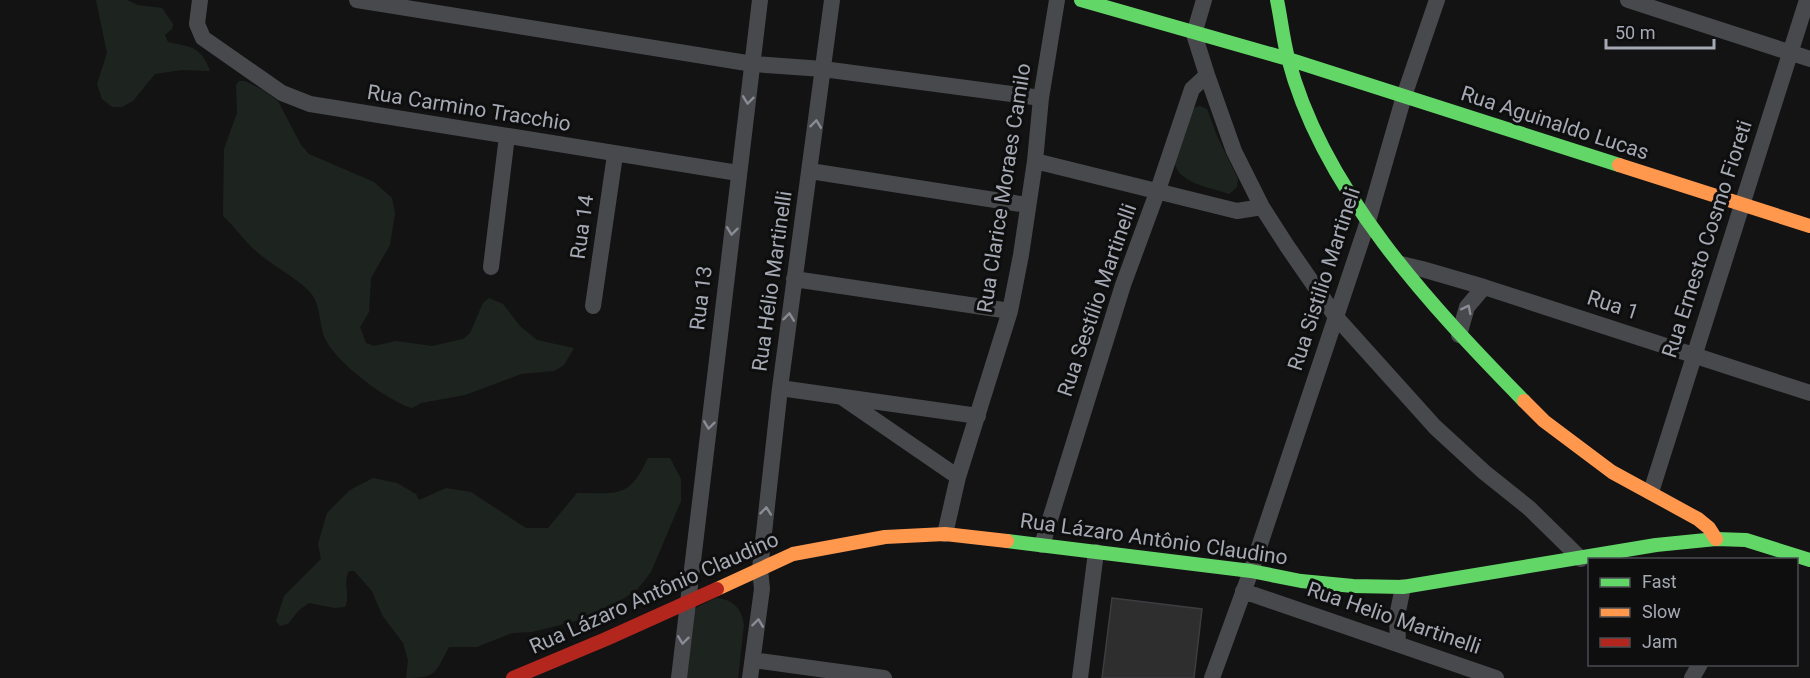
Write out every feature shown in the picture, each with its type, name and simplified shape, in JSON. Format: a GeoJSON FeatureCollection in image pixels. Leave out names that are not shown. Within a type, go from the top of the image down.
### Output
{"type":"FeatureCollection","features":[{"type":"Feature","properties":{"kind":"street","name":"Rua Carmino Tracchio"},"geometry":{"type":"LineString","coordinates":[[200,0],[197,24],[203,38],[282,93],[310,104],[615,155],[738,173]]}},
{"type":"Feature","properties":{"kind":"street"},"geometry":{"type":"LineString","coordinates":[[357,0],[753,64],[823,69],[1041,98]]}},
{"type":"Feature","properties":{"kind":"street","name":"Rua 13"},"geometry":{"type":"LineString","coordinates":[[679,678],[760,0]]}},
{"type":"Feature","properties":{"kind":"street","name":"Rua Hélio Martinelli"},"geometry":{"type":"LineString","coordinates":[[750,678],[762,589],[760,569],[780,388],[832,0]]}},
{"type":"Feature","properties":{"kind":"street","name":"Rua Clarice Moraes Camilo"},"geometry":{"type":"LineString","coordinates":[[945,534],[958,477],[1010,311],[1021,255],[1035,161],[1041,98],[1057,0]]}},
{"type":"Feature","properties":{"kind":"street"},"geometry":{"type":"LineString","coordinates":[[1080,0],[1288,59]]}},
{"type":"Feature","properties":{"kind":"street"},"geometry":{"type":"LineString","coordinates":[[1204,0],[1194,34],[1234,151],[1262,207],[1336,317],[1435,427],[1484,472],[1529,508],[1581,559]]}},
{"type":"Feature","properties":{"kind":"street"},"geometry":{"type":"LineString","coordinates":[[1277,0],[1288,59],[1308,115],[1336,174],[1401,264],[1459,335],[1544,421],[1612,472],[1698,519],[1709,528],[1716,539]]}},
{"type":"Feature","properties":{"kind":"street","name":"Rua Sistilio Martineli"},"geometry":{"type":"LineString","coordinates":[[1212,678],[1251,571],[1368,221],[1404,96],[1437,0]]}},
{"type":"Feature","properties":{"kind":"street"},"geometry":{"type":"LineString","coordinates":[[1628,0],[1810,59]]}},
{"type":"Feature","properties":{"kind":"street","name":"Rua Ernesto Cosmo Fioreti"},"geometry":{"type":"LineString","coordinates":[[1651,492],[1806,0]]}},
{"type":"Feature","properties":{"kind":"street","name":"Rua Aguinaldo Lucas"},"geometry":{"type":"LineString","coordinates":[[1288,59],[1810,226]]}},
{"type":"Feature","properties":{"kind":"street","name":"Rua Sestílio Martinelli"},"geometry":{"type":"LineString","coordinates":[[1042,545],[1123,285],[1192,89],[1207,75]]}},
{"type":"Feature","properties":{"kind":"street"},"geometry":{"type":"LineString","coordinates":[[490,267],[507,136]]}},
{"type":"Feature","properties":{"kind":"street","name":"Rua 14"},"geometry":{"type":"LineString","coordinates":[[593,306],[615,155]]}},
{"type":"Feature","properties":{"kind":"street"},"geometry":{"type":"LineString","coordinates":[[1035,161],[1237,211],[1262,207]]}},
{"type":"Feature","properties":{"kind":"street"},"geometry":{"type":"LineString","coordinates":[[810,171],[1028,205]]}},
{"type":"Feature","properties":{"kind":"street","name":"Rua 1"},"geometry":{"type":"LineString","coordinates":[[1401,264],[1484,287],[1810,393]]}},
{"type":"Feature","properties":{"kind":"street"},"geometry":{"type":"LineString","coordinates":[[794,279],[1010,311]]}},
{"type":"Feature","properties":{"kind":"street"},"geometry":{"type":"LineString","coordinates":[[1459,335],[1467,307],[1484,287]]}},
{"type":"Feature","properties":{"kind":"street"},"geometry":{"type":"LineString","coordinates":[[780,388],[978,416]]}},
{"type":"Feature","properties":{"kind":"street"},"geometry":{"type":"LineString","coordinates":[[840,395],[958,477]]}},
{"type":"Feature","properties":{"kind":"street","name":"Rua Lázaro Antônio Claudino"},"geometry":{"type":"LineString","coordinates":[[513,678],[793,554],[885,537],[945,534],[1251,571],[1301,581],[1353,586],[1402,587],[1656,545],[1716,539],[1746,540],[1780,555],[1810,560]]}},
{"type":"Feature","properties":{"kind":"street"},"geometry":{"type":"LineString","coordinates":[[1080,678],[1096,552]]}},
{"type":"Feature","properties":{"kind":"street"},"geometry":{"type":"LineString","coordinates":[[1398,643],[1397,616],[1402,587]]}},
{"type":"Feature","properties":{"kind":"street","name":"Rua Helio Martinelli"},"geometry":{"type":"LineString","coordinates":[[1243,591],[1496,678]]}},
{"type":"Feature","properties":{"kind":"street"},"geometry":{"type":"LineString","coordinates":[[753,660],[884,678]]}},
{"type":"Feature","properties":{"kind":"shaded area"},"geometry":{"type":"Polygon","coordinates":[[[96,0],[127,0],[138,5],[162,8],[173,24],[172,29],[165,35],[168,42],[199,52],[210,71],[182,70],[155,74],[133,101],[122,107],[112,107],[102,99],[97,84],[107,53],[96,0]]]}},
{"type":"Feature","properties":{"kind":"shaded area"},"geometry":{"type":"Polygon","coordinates":[[[239,81],[245,81],[263,90],[278,101],[301,145],[309,154],[374,182],[392,198],[395,213],[390,245],[371,278],[369,312],[360,327],[366,343],[374,346],[396,341],[432,346],[463,339],[470,333],[483,303],[489,298],[503,304],[520,326],[537,340],[574,348],[564,365],[554,371],[521,374],[465,395],[421,403],[412,408],[374,388],[347,366],[328,343],[323,333],[313,295],[257,252],[223,216],[224,149],[237,113],[236,85],[239,81]]]}},
{"type":"Feature","properties":{"kind":"shaded area"},"geometry":{"type":"Polygon","coordinates":[[[1200,106],[1207,109],[1238,179],[1237,187],[1229,194],[1196,183],[1176,168],[1174,160],[1193,108],[1200,106]]]}},
{"type":"Feature","properties":{"kind":"shaded area"},"geometry":{"type":"Polygon","coordinates":[[[648,458],[670,458],[681,479],[681,501],[651,572],[637,590],[600,613],[532,632],[512,633],[477,647],[449,647],[434,672],[416,678],[406,678],[408,660],[403,643],[382,615],[372,591],[354,571],[349,571],[347,575],[345,607],[335,608],[309,603],[299,610],[288,624],[280,626],[276,621],[284,596],[321,559],[318,544],[327,513],[350,490],[373,478],[397,483],[416,494],[419,500],[446,488],[471,492],[526,528],[548,528],[577,493],[612,493],[628,487],[635,481],[648,458]]]}},
{"type":"Feature","properties":{"kind":"shaded area"},"geometry":{"type":"Polygon","coordinates":[[[716,598],[731,602],[743,619],[738,678],[684,678],[692,613],[697,607],[716,598]]]}},
{"type":"Feature","properties":{"kind":"building"},"geometry":{"type":"Polygon","coordinates":[[[1112,598],[1202,609],[1194,678],[1102,678],[1112,598]]]}},
{"type":"Feature","properties":{"kind":"traffic: fast"},"geometry":{"type":"LineString","coordinates":[[1081,0],[1288,59],[1619,165]]}},
{"type":"Feature","properties":{"kind":"traffic: fast"},"geometry":{"type":"LineString","coordinates":[[1277,0],[1288,58],[1304,107],[1326,154],[1353,199],[1417,286],[1524,401]]}},
{"type":"Feature","properties":{"kind":"traffic: fast"},"geometry":{"type":"LineString","coordinates":[[1007,541],[1353,586],[1403,587],[1656,545],[1716,539],[1746,540],[1810,560]]}},
{"type":"Feature","properties":{"kind":"traffic: slow"},"geometry":{"type":"LineString","coordinates":[[1619,165],[1810,226]]}},
{"type":"Feature","properties":{"kind":"traffic: slow"},"geometry":{"type":"LineString","coordinates":[[1524,401],[1544,421],[1612,472],[1698,519],[1709,528],[1716,539]]}},
{"type":"Feature","properties":{"kind":"traffic: slow"},"geometry":{"type":"LineString","coordinates":[[717,589],[793,554],[885,537],[945,534],[1007,541]]}},
{"type":"Feature","properties":{"kind":"traffic: jam"},"geometry":{"type":"LineString","coordinates":[[513,678],[717,589]]}}]}
